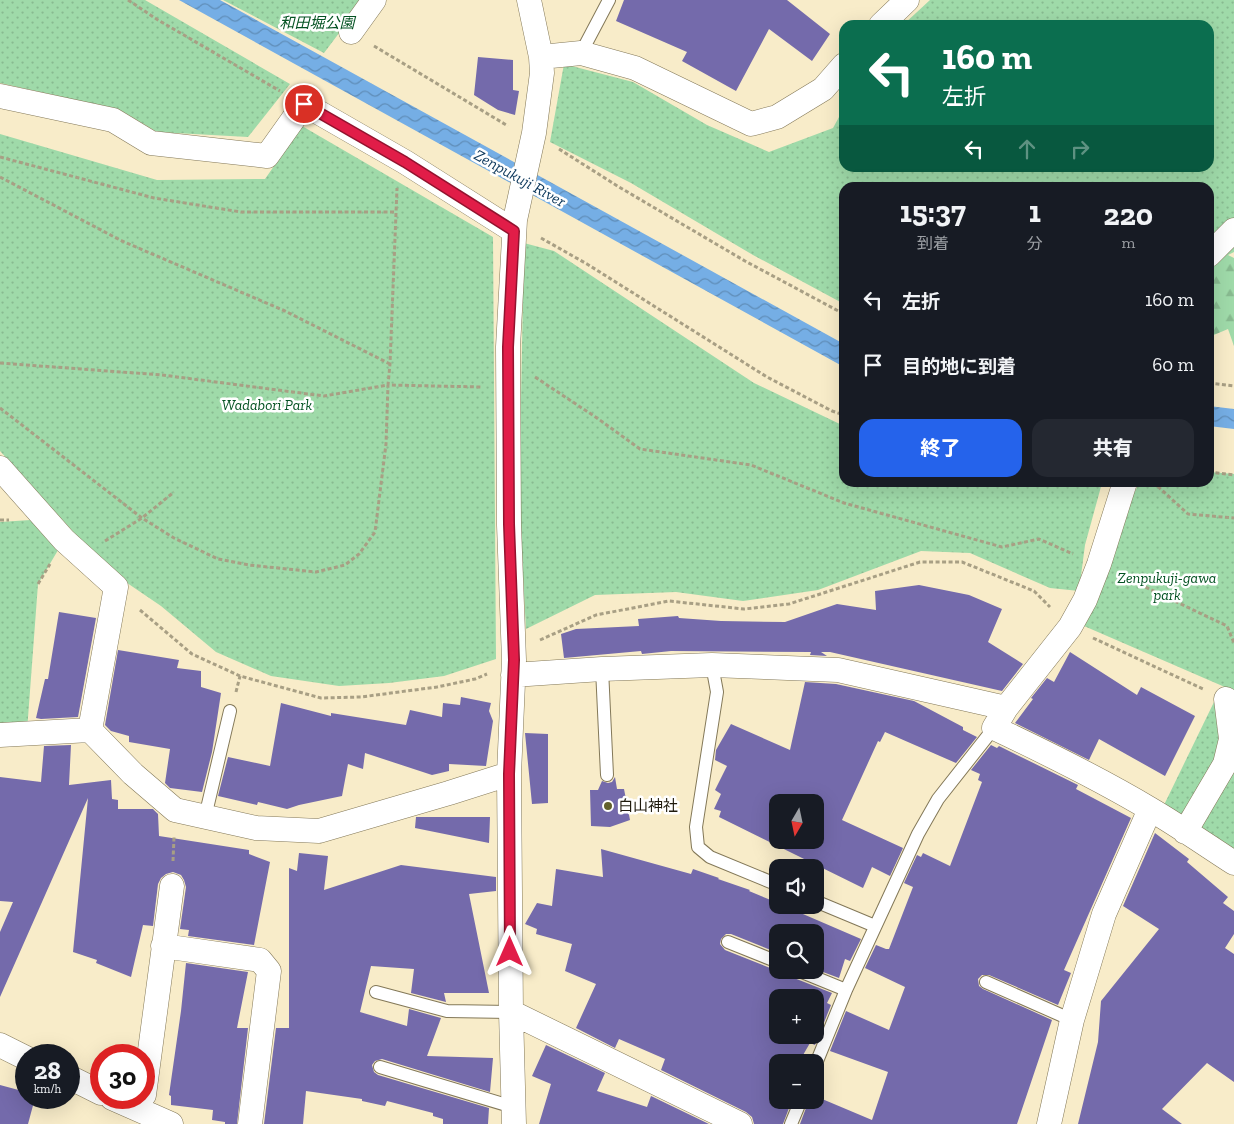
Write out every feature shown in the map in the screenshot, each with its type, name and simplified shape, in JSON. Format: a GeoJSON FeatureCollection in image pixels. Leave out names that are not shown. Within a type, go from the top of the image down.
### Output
{"type":"FeatureCollection","features":[{"type":"Feature","properties":{"kind":"street"},"geometry":{"type":"LineString","coordinates":[[351,32],[374,0]]}},
{"type":"Feature","properties":{"kind":"street"},"geometry":{"type":"LineString","coordinates":[[513,1115],[509,774],[513,668],[509,524],[508,360],[514,225],[533,139],[542,73],[541,57],[529,0]]}},
{"type":"Feature","properties":{"kind":"street"},"geometry":{"type":"LineString","coordinates":[[886,20],[907,0]]}},
{"type":"Feature","properties":{"kind":"street"},"geometry":{"type":"LineString","coordinates":[[541,57],[581,53],[635,68],[751,124],[777,117],[823,89],[839,70]]}},
{"type":"Feature","properties":{"kind":"street"},"geometry":{"type":"LineString","coordinates":[[0,96],[112,120],[151,143],[267,156],[304,104],[514,225]]}},
{"type":"Feature","properties":{"kind":"street"},"geometry":{"type":"LineString","coordinates":[[1214,250],[1234,230]]}},
{"type":"Feature","properties":{"kind":"street"},"geometry":{"type":"LineString","coordinates":[[0,468],[64,540],[116,587],[90,730]]}},
{"type":"Feature","properties":{"kind":"street"},"geometry":{"type":"LineString","coordinates":[[1000,718],[1070,627],[1085,600],[1099,564],[1123,487]]}},
{"type":"Feature","properties":{"kind":"street"},"geometry":{"type":"LineString","coordinates":[[513,668],[602,669],[712,665],[838,670],[1000,718],[1055,757],[1150,809],[1234,863]]}},
{"type":"Feature","properties":{"kind":"street"},"geometry":{"type":"LineString","coordinates":[[1185,832],[1231,752],[1226,699]]}},
{"type":"Feature","properties":{"kind":"street"},"geometry":{"type":"LineString","coordinates":[[0,735],[90,730],[133,774],[176,810],[256,828],[319,831],[509,774]]}},
{"type":"Feature","properties":{"kind":"street"},"geometry":{"type":"LineString","coordinates":[[1048,1124],[1072,1020],[1104,914],[1150,809]]}},
{"type":"Feature","properties":{"kind":"street"},"geometry":{"type":"LineString","coordinates":[[150,1044],[172,886]]}},
{"type":"Feature","properties":{"kind":"street"},"geometry":{"type":"LineString","coordinates":[[163,946],[260,960],[269,971],[250,1124]]}},
{"type":"Feature","properties":{"kind":"street"},"geometry":{"type":"LineString","coordinates":[[511,1012],[740,1124]]}},
{"type":"Feature","properties":{"kind":"street"},"geometry":{"type":"LineString","coordinates":[[0,1045],[15,1052]]}},
{"type":"Feature","properties":{"kind":"street"},"geometry":{"type":"LineString","coordinates":[[153,1109],[171,1124]]}},
{"type":"Feature","properties":{"kind":"lane"},"geometry":{"type":"LineString","coordinates":[[581,53],[609,0]]}},
{"type":"Feature","properties":{"kind":"lane"},"geometry":{"type":"LineString","coordinates":[[712,665],[717,692],[696,827],[698,847],[710,857],[769,881]]}},
{"type":"Feature","properties":{"kind":"lane"},"geometry":{"type":"LineString","coordinates":[[602,669],[607,775]]}},
{"type":"Feature","properties":{"kind":"lane"},"geometry":{"type":"LineString","coordinates":[[205,817],[230,712]]}},
{"type":"Feature","properties":{"kind":"lane"},"geometry":{"type":"LineString","coordinates":[[820,1054],[846,990],[918,834],[938,799],[1000,718]]}},
{"type":"Feature","properties":{"kind":"lane"},"geometry":{"type":"LineString","coordinates":[[824,905],[875,926]]}},
{"type":"Feature","properties":{"kind":"lane"},"geometry":{"type":"LineString","coordinates":[[728,942],[769,958]]}},
{"type":"Feature","properties":{"kind":"lane"},"geometry":{"type":"LineString","coordinates":[[819,979],[846,990]]}},
{"type":"Feature","properties":{"kind":"lane"},"geometry":{"type":"LineString","coordinates":[[986,982],[1072,1020]]}},
{"type":"Feature","properties":{"kind":"lane"},"geometry":{"type":"LineString","coordinates":[[376,992],[447,1011],[511,1012]]}},
{"type":"Feature","properties":{"kind":"lane"},"geometry":{"type":"LineString","coordinates":[[380,1067],[513,1115]]}},
{"type":"Feature","properties":{"kind":"lane"},"geometry":{"type":"LineString","coordinates":[[791,1124],[797,1109]]}},
{"type":"Feature","properties":{"kind":"path"},"geometry":{"type":"LineString","coordinates":[[128,0],[158,20],[304,104]]}},
{"type":"Feature","properties":{"kind":"path"},"geometry":{"type":"LineString","coordinates":[[351,32],[504,124],[619,187],[745,261],[839,311]]}},
{"type":"Feature","properties":{"kind":"path"},"geometry":{"type":"LineString","coordinates":[[0,157],[154,198],[241,212],[396,212]]}},
{"type":"Feature","properties":{"kind":"path"},"geometry":{"type":"LineString","coordinates":[[0,408],[142,518],[174,538],[218,559],[248,565],[316,572],[345,565],[359,554],[375,532],[386,444],[399,159]]}},
{"type":"Feature","properties":{"kind":"path"},"geometry":{"type":"LineString","coordinates":[[0,177],[122,241],[285,311],[390,364]]}},
{"type":"Feature","properties":{"kind":"path"},"geometry":{"type":"LineString","coordinates":[[514,225],[564,251],[767,378],[839,413]]}},
{"type":"Feature","properties":{"kind":"path"},"geometry":{"type":"LineString","coordinates":[[508,360],[597,418],[640,449],[751,465],[844,503],[1002,546],[1039,539],[1099,564],[1227,626],[1234,643]]}},
{"type":"Feature","properties":{"kind":"path"},"geometry":{"type":"LineString","coordinates":[[0,363],[162,375],[324,396],[388,384],[508,388]]}},
{"type":"Feature","properties":{"kind":"path"},"geometry":{"type":"LineString","coordinates":[[1214,384],[1234,386]]}},
{"type":"Feature","properties":{"kind":"path"},"geometry":{"type":"LineString","coordinates":[[1214,473],[1234,475]]}},
{"type":"Feature","properties":{"kind":"path"},"geometry":{"type":"LineString","coordinates":[[1158,487],[1188,514],[1234,518]]}},
{"type":"Feature","properties":{"kind":"path"},"geometry":{"type":"LineString","coordinates":[[82,556],[142,518],[174,492]]}},
{"type":"Feature","properties":{"kind":"path"},"geometry":{"type":"LineString","coordinates":[[116,587],[192,654],[240,676],[321,698],[361,697],[437,687],[476,679],[498,670],[513,668],[545,636],[596,615],[669,601],[744,609],[790,604],[920,562],[962,562],[1034,591],[1070,627],[1226,699]]}},
{"type":"Feature","properties":{"kind":"path"},"geometry":{"type":"LineString","coordinates":[[172,886],[176,810]]}},
{"type":"Feature","properties":{"kind":"green space"},"geometry":{"type":"Polygon","coordinates":[[[0,0],[145,0],[290,84],[248,137],[157,132],[120,110],[0,83],[0,0]]]}},
{"type":"Feature","properties":{"kind":"green space","name":"和田堀公園"},"geometry":{"type":"Polygon","coordinates":[[[223,0],[364,0],[324,53],[223,0]]]}},
{"type":"Feature","properties":{"kind":"green space"},"geometry":{"type":"Polygon","coordinates":[[[930,0],[1234,0],[1234,224],[1214,242],[1214,182],[839,182],[839,301],[753,255],[631,183],[550,142],[564,64],[633,82],[707,125],[769,152],[833,128],[839,117],[839,172],[1214,172],[1214,20],[908,20],[930,0]]]}},
{"type":"Feature","properties":{"kind":"green space","name":"Wadabori Park"},"geometry":{"type":"Polygon","coordinates":[[[302,126],[493,237],[496,659],[444,676],[389,683],[339,686],[271,676],[216,652],[161,606],[108,570],[0,451],[0,134],[157,180],[265,179],[302,126]]]}},
{"type":"Feature","properties":{"kind":"green space"},"geometry":{"type":"Polygon","coordinates":[[[1234,241],[1234,252],[1228,255],[1234,258],[1234,346],[1228,329],[1214,335],[1214,265],[1234,241]]]}},
{"type":"Feature","properties":{"kind":"green space"},"geometry":{"type":"Polygon","coordinates":[[[524,243],[554,251],[754,383],[839,424],[839,487],[1101,487],[1085,545],[1079,591],[1050,588],[970,553],[921,551],[818,590],[743,601],[676,592],[595,595],[526,629],[519,504],[524,243]]]}},
{"type":"Feature","properties":{"kind":"green space","name":"Zenpukuji-gawa park"},"geometry":{"type":"Polygon","coordinates":[[[1214,472],[1234,474],[1234,691],[1084,626],[1107,550],[1137,487],[1214,487],[1214,472]]]}},
{"type":"Feature","properties":{"kind":"green space"},"geometry":{"type":"Polygon","coordinates":[[[46,519],[64,540],[38,584],[27,731],[0,733],[0,522],[46,519]]]}},
{"type":"Feature","properties":{"kind":"green space"},"geometry":{"type":"Polygon","coordinates":[[[1214,702],[1234,714],[1234,850],[1164,805],[1214,702]]]}},
{"type":"Feature","properties":{"kind":"water","name":"Zenpukuji River"},"geometry":{"type":"Polygon","coordinates":[[[179,0],[220,0],[839,341],[839,364],[179,0]]]}},
{"type":"Feature","properties":{"kind":"water"},"geometry":{"type":"Polygon","coordinates":[[[1214,407],[1234,409],[1234,429],[1214,427],[1214,407]]]}},
{"type":"Feature","properties":{"kind":"building"},"geometry":{"type":"Polygon","coordinates":[[[624,0],[787,0],[830,34],[812,61],[769,29],[736,91],[682,61],[687,52],[616,21],[624,0]]]}},
{"type":"Feature","properties":{"kind":"building"},"geometry":{"type":"Polygon","coordinates":[[[478,57],[513,60],[513,90],[519,91],[515,115],[498,110],[474,95],[478,57]]]}},
{"type":"Feature","properties":{"kind":"building"},"geometry":{"type":"Polygon","coordinates":[[[919,585],[969,595],[1002,609],[988,642],[1023,664],[1002,691],[830,652],[821,652],[827,656],[810,655],[811,652],[671,651],[642,654],[641,651],[564,658],[561,634],[576,629],[639,626],[638,619],[678,616],[679,618],[721,621],[785,622],[837,604],[876,610],[875,591],[919,585]]]}},
{"type":"Feature","properties":{"kind":"building"},"geometry":{"type":"Polygon","coordinates":[[[59,612],[96,618],[78,717],[41,719],[36,718],[45,679],[48,679],[59,612]]]}},
{"type":"Feature","properties":{"kind":"building"},"geometry":{"type":"Polygon","coordinates":[[[118,650],[179,660],[177,668],[201,671],[201,687],[221,693],[212,752],[202,792],[170,788],[165,783],[170,749],[129,742],[129,736],[111,731],[105,725],[118,650]]]}},
{"type":"Feature","properties":{"kind":"building"},"geometry":{"type":"Polygon","coordinates":[[[1070,652],[1137,695],[1141,687],[1195,716],[1165,776],[1099,739],[1089,760],[1015,723],[1047,678],[1054,682],[1070,652]]]}},
{"type":"Feature","properties":{"kind":"building"},"geometry":{"type":"Polygon","coordinates":[[[805,682],[836,684],[914,701],[963,727],[963,730],[977,737],[956,763],[885,732],[880,742],[878,741],[842,820],[903,848],[890,876],[872,867],[863,888],[824,869],[824,859],[804,859],[784,849],[824,849],[824,794],[769,794],[769,842],[719,817],[721,811],[714,809],[721,794],[715,790],[727,766],[715,760],[716,750],[731,724],[790,750],[805,682]]]}},
{"type":"Feature","properties":{"kind":"building"},"geometry":{"type":"Polygon","coordinates":[[[461,697],[491,703],[489,711],[493,721],[486,766],[449,764],[449,771],[432,775],[365,753],[363,769],[348,764],[342,796],[287,809],[258,802],[257,805],[218,796],[228,757],[270,766],[281,703],[331,716],[331,713],[406,725],[410,710],[442,717],[443,703],[460,705],[461,697]]]}},
{"type":"Feature","properties":{"kind":"building"},"geometry":{"type":"Polygon","coordinates":[[[525,733],[548,734],[548,803],[532,804],[525,733]]]}},
{"type":"Feature","properties":{"kind":"building"},"geometry":{"type":"Polygon","coordinates":[[[71,745],[69,785],[111,780],[112,799],[118,800],[118,809],[153,809],[158,814],[159,836],[249,850],[249,854],[270,862],[254,945],[188,936],[189,930],[180,929],[186,887],[181,875],[173,872],[161,878],[158,884],[153,926],[143,925],[131,977],[96,963],[97,960],[73,952],[88,798],[0,997],[0,932],[13,902],[0,901],[0,777],[41,782],[44,746],[71,745]]]}},
{"type":"Feature","properties":{"kind":"building"},"geometry":{"type":"Polygon","coordinates":[[[991,745],[997,748],[999,746],[1078,785],[1076,789],[1131,818],[1064,970],[1071,973],[1058,1005],[989,975],[982,975],[978,979],[979,986],[983,989],[1052,1020],[1017,1124],[800,1124],[806,1109],[824,1109],[824,1100],[872,1120],[888,1072],[830,1051],[846,1011],[889,1030],[905,987],[865,968],[876,945],[889,949],[913,887],[904,883],[917,855],[921,857],[923,853],[950,866],[982,782],[978,780],[980,774],[971,770],[991,745]]]}},
{"type":"Feature","properties":{"kind":"building"},"geometry":{"type":"Polygon","coordinates":[[[615,777],[617,789],[624,789],[630,820],[610,827],[591,826],[590,790],[598,790],[602,781],[612,782],[615,777]]]}},
{"type":"Feature","properties":{"kind":"building"},"geometry":{"type":"Polygon","coordinates":[[[416,817],[490,817],[489,843],[415,828],[416,817]]]}},
{"type":"Feature","properties":{"kind":"building"},"geometry":{"type":"Polygon","coordinates":[[[1155,833],[1189,859],[1187,862],[1228,897],[1223,903],[1234,911],[1234,934],[1225,948],[1234,954],[1234,1082],[1207,1063],[1162,1109],[1182,1124],[1078,1124],[1098,1042],[1101,1001],[1159,929],[1123,906],[1155,833]]]}},
{"type":"Feature","properties":{"kind":"building"},"geometry":{"type":"Polygon","coordinates":[[[601,849],[691,874],[693,869],[750,890],[769,899],[769,914],[803,914],[861,939],[850,961],[845,959],[839,978],[824,972],[824,924],[769,924],[769,949],[731,934],[726,934],[721,939],[720,944],[725,950],[769,968],[769,979],[797,979],[822,989],[769,989],[769,1044],[809,1044],[804,1054],[769,1054],[769,1109],[789,1109],[783,1124],[754,1124],[752,1117],[746,1112],[661,1070],[665,1059],[619,1039],[615,1048],[576,1028],[596,984],[565,971],[572,944],[536,934],[537,929],[525,924],[537,903],[552,906],[556,869],[603,877],[601,849]]]}},
{"type":"Feature","properties":{"kind":"building"},"geometry":{"type":"Polygon","coordinates":[[[299,853],[328,856],[324,890],[401,865],[496,877],[496,891],[469,894],[489,993],[444,993],[446,1002],[411,993],[414,969],[371,966],[360,1012],[407,1026],[409,1009],[441,1018],[427,1056],[493,1058],[490,1092],[382,1059],[375,1061],[372,1065],[374,1072],[378,1075],[489,1108],[488,1124],[443,1124],[443,1119],[433,1116],[433,1113],[387,1101],[385,1106],[362,1101],[362,1099],[306,1091],[303,1124],[264,1124],[276,1028],[289,1028],[289,868],[297,871],[299,853]]]}},
{"type":"Feature","properties":{"kind":"building"},"geometry":{"type":"Polygon","coordinates":[[[186,963],[248,972],[237,1028],[248,1028],[237,1124],[225,1124],[225,1122],[212,1120],[213,1110],[171,1105],[171,1096],[169,1095],[186,963]]]}},
{"type":"Feature","properties":{"kind":"building"},"geometry":{"type":"Polygon","coordinates":[[[824,990],[832,993],[827,1003],[831,1005],[824,1022],[824,990]]]}},
{"type":"Feature","properties":{"kind":"building"},"geometry":{"type":"Polygon","coordinates":[[[546,1045],[605,1073],[597,1091],[647,1107],[651,1096],[709,1124],[539,1124],[551,1084],[532,1076],[546,1045]]]}},
{"type":"Feature","properties":{"kind":"building"},"geometry":{"type":"Polygon","coordinates":[[[0,1085],[15,1089],[15,1109],[32,1109],[28,1124],[0,1124],[0,1085]]]}},
{"type":"Feature","properties":{"kind":"place","name":"白山神社"},"geometry":{"type":"Point","coordinates":[608,806]}},
{"type":"Feature","properties":{"kind":"route"},"geometry":{"type":"LineString","coordinates":[[304,104],[405,162],[514,231],[508,347],[509,524],[514,660],[509,774],[510,952]]}}]}
